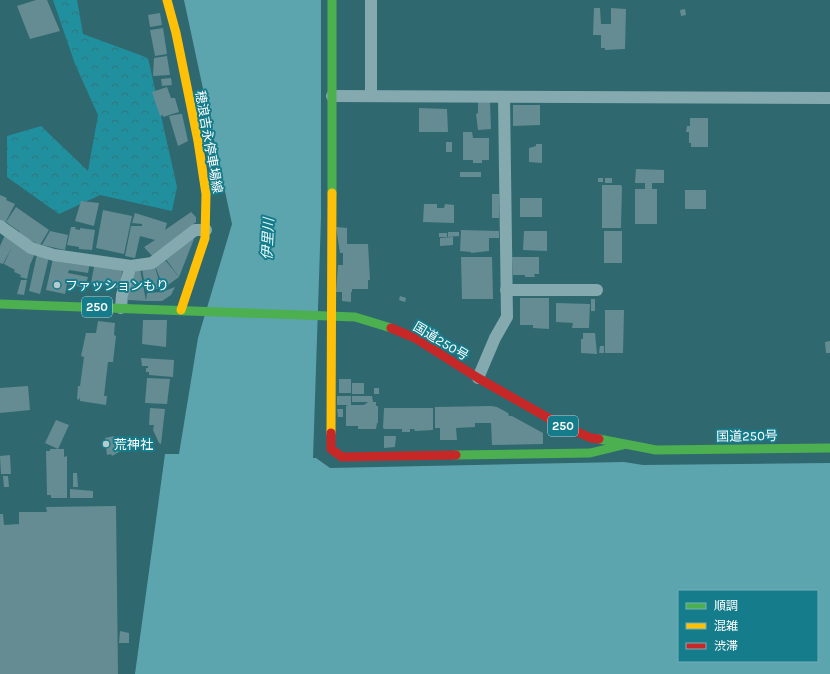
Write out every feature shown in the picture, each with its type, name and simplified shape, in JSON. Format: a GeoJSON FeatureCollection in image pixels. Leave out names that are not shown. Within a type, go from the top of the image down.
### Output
{"type":"FeatureCollection","features":[{"type":"Feature","properties":{"kind":"main road","name":"穂浪吉永停車場線"},"geometry":{"type":"LineString","coordinates":[[168,0],[197,136],[206,189],[206,230],[203,247],[187,288],[181,310]]}},
{"type":"Feature","properties":{"kind":"main road"},"geometry":{"type":"LineString","coordinates":[[332,0],[331,449],[342,457],[590,453],[623,446]]}},
{"type":"Feature","properties":{"kind":"main road","name":"国道250号"},"geometry":{"type":"LineString","coordinates":[[0,304],[355,317],[378,323],[415,338],[478,378],[557,423],[591,438],[623,446],[656,450],[830,448]]}},
{"type":"Feature","properties":{"kind":"street"},"geometry":{"type":"LineString","coordinates":[[371,0],[371,96]]}},
{"type":"Feature","properties":{"kind":"street"},"geometry":{"type":"LineString","coordinates":[[332,96],[830,98]]}},
{"type":"Feature","properties":{"kind":"street"},"geometry":{"type":"LineString","coordinates":[[478,378],[495,338],[507,318],[504,97]]}},
{"type":"Feature","properties":{"kind":"street"},"geometry":{"type":"LineString","coordinates":[[0,226],[31,248],[54,255],[131,266],[152,263],[195,230],[206,230]]}},
{"type":"Feature","properties":{"kind":"street"},"geometry":{"type":"LineString","coordinates":[[121,308],[122,295],[131,266]]}},
{"type":"Feature","properties":{"kind":"street"},"geometry":{"type":"LineString","coordinates":[[506,290],[597,290]]}},
{"type":"Feature","properties":{"kind":"green space"},"geometry":{"type":"Polygon","coordinates":[[[53,0],[77,0],[83,34],[148,58],[177,187],[172,211],[100,195],[59,214],[7,177],[7,136],[41,126],[88,171],[98,115],[75,64],[53,0]]]}},
{"type":"Feature","properties":{"kind":"water","name":"伊里川"},"geometry":{"type":"Polygon","coordinates":[[[184,0],[321,0],[321,218],[313,458],[316,458],[330,468],[624,462],[643,465],[830,463],[830,674],[135,674],[165,454],[179,454],[198,338],[232,224],[184,0]]]}},
{"type":"Feature","properties":{"kind":"building"},"geometry":{"type":"Polygon","coordinates":[[[36,0],[47,0],[60,31],[30,39],[17,6],[36,0]]]}},
{"type":"Feature","properties":{"kind":"building"},"geometry":{"type":"Polygon","coordinates":[[[594,8],[600,8],[601,24],[611,24],[611,8],[626,9],[625,49],[605,50],[605,48],[601,48],[601,35],[593,35],[594,8]]]}},
{"type":"Feature","properties":{"kind":"building"},"geometry":{"type":"Polygon","coordinates":[[[685,9],[686,15],[681,16],[680,10],[685,9]]]}},
{"type":"Feature","properties":{"kind":"building"},"geometry":{"type":"Polygon","coordinates":[[[160,13],[162,25],[150,27],[148,15],[160,13]]]}},
{"type":"Feature","properties":{"kind":"building"},"geometry":{"type":"Polygon","coordinates":[[[163,28],[167,54],[155,56],[150,30],[163,28]]]}},
{"type":"Feature","properties":{"kind":"building"},"geometry":{"type":"Polygon","coordinates":[[[167,56],[170,75],[153,76],[154,58],[167,56]]]}},
{"type":"Feature","properties":{"kind":"building"},"geometry":{"type":"Polygon","coordinates":[[[171,78],[172,85],[162,86],[161,79],[171,78]]]}},
{"type":"Feature","properties":{"kind":"building"},"geometry":{"type":"Polygon","coordinates":[[[167,87],[171,98],[175,98],[179,112],[163,117],[163,115],[160,116],[152,92],[167,87]]]}},
{"type":"Feature","properties":{"kind":"building"},"geometry":{"type":"Polygon","coordinates":[[[478,102],[490,102],[491,129],[478,130],[476,114],[478,113],[478,102]]]}},
{"type":"Feature","properties":{"kind":"building"},"geometry":{"type":"Polygon","coordinates":[[[513,105],[540,105],[540,125],[513,126],[513,105]]]}},
{"type":"Feature","properties":{"kind":"building"},"geometry":{"type":"Polygon","coordinates":[[[419,108],[447,109],[448,132],[419,132],[419,108]]]}},
{"type":"Feature","properties":{"kind":"building"},"geometry":{"type":"Polygon","coordinates":[[[182,114],[188,141],[178,146],[169,116],[182,114]]]}},
{"type":"Feature","properties":{"kind":"building"},"geometry":{"type":"Polygon","coordinates":[[[690,118],[708,118],[708,147],[691,147],[691,143],[689,143],[689,132],[686,132],[687,126],[690,126],[690,118]]]}},
{"type":"Feature","properties":{"kind":"building"},"geometry":{"type":"Polygon","coordinates":[[[463,132],[472,132],[473,138],[489,138],[489,160],[482,160],[482,163],[473,163],[473,160],[463,160],[463,132]]]}},
{"type":"Feature","properties":{"kind":"building"},"geometry":{"type":"Polygon","coordinates":[[[446,142],[452,142],[452,152],[446,152],[446,142]]]}},
{"type":"Feature","properties":{"kind":"building"},"geometry":{"type":"Polygon","coordinates":[[[536,144],[542,144],[542,163],[529,162],[529,148],[536,146],[536,144]]]}},
{"type":"Feature","properties":{"kind":"building"},"geometry":{"type":"Polygon","coordinates":[[[636,169],[664,170],[664,183],[652,183],[652,189],[657,189],[657,224],[635,224],[635,189],[645,189],[645,183],[635,183],[636,169]]]}},
{"type":"Feature","properties":{"kind":"building"},"geometry":{"type":"Polygon","coordinates":[[[460,172],[481,172],[481,177],[460,177],[460,172]]]}},
{"type":"Feature","properties":{"kind":"building"},"geometry":{"type":"Polygon","coordinates":[[[598,178],[603,178],[603,182],[598,182],[598,178]]]}},
{"type":"Feature","properties":{"kind":"building"},"geometry":{"type":"Polygon","coordinates":[[[605,178],[612,178],[612,183],[605,183],[605,178]]]}},
{"type":"Feature","properties":{"kind":"building"},"geometry":{"type":"Polygon","coordinates":[[[602,185],[621,185],[622,187],[621,228],[602,228],[602,185]]]}},
{"type":"Feature","properties":{"kind":"building"},"geometry":{"type":"Polygon","coordinates":[[[685,190],[706,190],[706,209],[685,209],[685,190]]]}},
{"type":"Feature","properties":{"kind":"building"},"geometry":{"type":"Polygon","coordinates":[[[492,194],[499,194],[499,218],[492,218],[492,194]]]}},
{"type":"Feature","properties":{"kind":"building"},"geometry":{"type":"Polygon","coordinates":[[[0,195],[7,198],[6,200],[15,204],[5,223],[0,221],[0,195]]]}},
{"type":"Feature","properties":{"kind":"building"},"geometry":{"type":"Polygon","coordinates":[[[520,198],[542,198],[542,217],[520,217],[520,198]]]}},
{"type":"Feature","properties":{"kind":"building"},"geometry":{"type":"Polygon","coordinates":[[[81,201],[99,203],[94,226],[75,221],[81,201]]]}},
{"type":"Feature","properties":{"kind":"building"},"geometry":{"type":"Polygon","coordinates":[[[424,204],[437,204],[437,208],[444,208],[445,204],[454,205],[454,223],[423,222],[424,204]]]}},
{"type":"Feature","properties":{"kind":"building"},"geometry":{"type":"Polygon","coordinates":[[[16,207],[49,230],[40,245],[19,235],[20,232],[6,222],[16,207]]]}},
{"type":"Feature","properties":{"kind":"building"},"geometry":{"type":"Polygon","coordinates":[[[103,210],[132,216],[124,254],[96,248],[103,210]]]}},
{"type":"Feature","properties":{"kind":"building"},"geometry":{"type":"Polygon","coordinates":[[[191,212],[196,217],[196,222],[153,257],[144,247],[155,240],[140,236],[135,258],[125,256],[131,226],[142,226],[142,224],[132,223],[135,213],[167,223],[165,230],[191,212]]]}},
{"type":"Feature","properties":{"kind":"building"},"geometry":{"type":"Polygon","coordinates":[[[71,227],[76,227],[75,229],[80,230],[80,228],[95,230],[92,250],[79,249],[79,247],[67,245],[71,227]]]}},
{"type":"Feature","properties":{"kind":"building"},"geometry":{"type":"Polygon","coordinates":[[[336,227],[347,228],[347,244],[368,244],[370,280],[368,280],[368,289],[352,289],[352,292],[336,292],[338,265],[343,265],[343,253],[340,253],[336,227]]]}},
{"type":"Feature","properties":{"kind":"building"},"geometry":{"type":"Polygon","coordinates":[[[461,230],[499,231],[499,238],[489,238],[489,251],[471,253],[460,251],[461,230]]]}},
{"type":"Feature","properties":{"kind":"building"},"geometry":{"type":"Polygon","coordinates":[[[50,231],[68,235],[65,250],[42,245],[50,231]]]}},
{"type":"Feature","properties":{"kind":"building"},"geometry":{"type":"Polygon","coordinates":[[[524,231],[547,231],[547,251],[523,250],[524,231]]]}},
{"type":"Feature","properties":{"kind":"building"},"geometry":{"type":"Polygon","coordinates":[[[604,231],[622,231],[622,263],[604,263],[604,231]]]}},
{"type":"Feature","properties":{"kind":"building"},"geometry":{"type":"Polygon","coordinates":[[[448,232],[459,232],[459,236],[448,237],[448,232]]]}},
{"type":"Feature","properties":{"kind":"building"},"geometry":{"type":"Polygon","coordinates":[[[439,233],[447,233],[447,237],[439,237],[439,233]]]}},
{"type":"Feature","properties":{"kind":"building"},"geometry":{"type":"Polygon","coordinates":[[[5,235],[36,251],[30,265],[27,279],[20,277],[21,275],[14,272],[15,270],[4,264],[12,247],[3,264],[0,263],[0,246],[5,235]]]}},
{"type":"Feature","properties":{"kind":"building"},"geometry":{"type":"Polygon","coordinates":[[[190,237],[194,239],[179,277],[165,258],[190,237]]]}},
{"type":"Feature","properties":{"kind":"building"},"geometry":{"type":"Polygon","coordinates":[[[453,237],[453,245],[440,246],[440,238],[453,237]]]}},
{"type":"Feature","properties":{"kind":"building"},"geometry":{"type":"Polygon","coordinates":[[[38,250],[50,253],[40,294],[29,291],[38,250]]]}},
{"type":"Feature","properties":{"kind":"building"},"geometry":{"type":"Polygon","coordinates":[[[54,254],[90,262],[88,273],[69,270],[68,273],[88,277],[85,288],[67,284],[65,294],[46,290],[54,254]]]}},
{"type":"Feature","properties":{"kind":"building"},"geometry":{"type":"Polygon","coordinates":[[[461,257],[492,257],[493,299],[462,299],[461,257]]]}},
{"type":"Feature","properties":{"kind":"building"},"geometry":{"type":"Polygon","coordinates":[[[512,257],[539,257],[539,274],[534,274],[535,277],[513,275],[512,257]]]}},
{"type":"Feature","properties":{"kind":"building"},"geometry":{"type":"Polygon","coordinates":[[[165,260],[179,277],[164,288],[155,266],[165,260]]]}},
{"type":"Feature","properties":{"kind":"building"},"geometry":{"type":"Polygon","coordinates":[[[95,261],[123,267],[120,285],[117,288],[91,283],[95,261]]]}},
{"type":"Feature","properties":{"kind":"building"},"geometry":{"type":"Polygon","coordinates":[[[155,267],[161,288],[146,291],[142,269],[155,267]]]}},
{"type":"Feature","properties":{"kind":"building"},"geometry":{"type":"Polygon","coordinates":[[[140,269],[146,301],[128,300],[128,290],[136,271],[140,269]]]}},
{"type":"Feature","properties":{"kind":"building"},"geometry":{"type":"Polygon","coordinates":[[[21,280],[27,280],[24,295],[17,294],[21,280]]]}},
{"type":"Feature","properties":{"kind":"building"},"geometry":{"type":"Polygon","coordinates":[[[175,287],[171,295],[162,301],[146,301],[147,293],[162,292],[175,287]]]}},
{"type":"Feature","properties":{"kind":"building"},"geometry":{"type":"Polygon","coordinates":[[[342,292],[351,292],[351,302],[342,301],[342,292]]]}},
{"type":"Feature","properties":{"kind":"building"},"geometry":{"type":"Polygon","coordinates":[[[400,296],[406,298],[405,302],[399,300],[400,296]]]}},
{"type":"Feature","properties":{"kind":"building"},"geometry":{"type":"Polygon","coordinates":[[[520,298],[549,298],[549,329],[533,328],[533,325],[520,325],[520,298]]]}},
{"type":"Feature","properties":{"kind":"building"},"geometry":{"type":"Polygon","coordinates":[[[591,299],[595,299],[595,311],[591,311],[591,299]]]}},
{"type":"Feature","properties":{"kind":"building"},"geometry":{"type":"Polygon","coordinates":[[[556,303],[590,304],[589,328],[572,328],[573,323],[556,322],[556,303]]]}},
{"type":"Feature","properties":{"kind":"building"},"geometry":{"type":"Polygon","coordinates":[[[605,310],[624,310],[623,353],[605,353],[605,310]]]}},
{"type":"Feature","properties":{"kind":"building"},"geometry":{"type":"Polygon","coordinates":[[[143,320],[167,320],[166,347],[142,344],[143,320]]]}},
{"type":"Feature","properties":{"kind":"building"},"geometry":{"type":"Polygon","coordinates":[[[98,321],[115,323],[114,335],[116,336],[113,362],[108,362],[104,396],[107,396],[106,405],[80,401],[80,397],[79,400],[77,399],[84,357],[81,356],[86,333],[96,333],[98,321]]]}},
{"type":"Feature","properties":{"kind":"building"},"geometry":{"type":"Polygon","coordinates":[[[583,333],[595,333],[597,354],[581,353],[581,339],[583,339],[583,333]]]}},
{"type":"Feature","properties":{"kind":"building"},"geometry":{"type":"Polygon","coordinates":[[[830,341],[830,353],[826,353],[825,342],[830,341]]]}},
{"type":"Feature","properties":{"kind":"building"},"geometry":{"type":"Polygon","coordinates":[[[600,346],[604,346],[604,353],[599,353],[600,346]]]}},
{"type":"Feature","properties":{"kind":"building"},"geometry":{"type":"Polygon","coordinates":[[[141,358],[174,360],[173,377],[149,375],[149,372],[146,372],[146,368],[148,368],[148,366],[142,366],[141,358]]]}},
{"type":"Feature","properties":{"kind":"building"},"geometry":{"type":"Polygon","coordinates":[[[147,378],[170,379],[167,404],[145,403],[147,378]]]}},
{"type":"Feature","properties":{"kind":"building"},"geometry":{"type":"Polygon","coordinates":[[[339,379],[351,379],[351,393],[339,393],[339,379]]]}},
{"type":"Feature","properties":{"kind":"building"},"geometry":{"type":"Polygon","coordinates":[[[352,383],[364,383],[364,394],[352,394],[352,383]]]}},
{"type":"Feature","properties":{"kind":"building"},"geometry":{"type":"Polygon","coordinates":[[[28,386],[30,410],[0,413],[0,388],[28,386]]]}},
{"type":"Feature","properties":{"kind":"building"},"geometry":{"type":"Polygon","coordinates":[[[374,388],[379,388],[379,394],[374,394],[374,388]]]}},
{"type":"Feature","properties":{"kind":"building"},"geometry":{"type":"Polygon","coordinates":[[[337,396],[351,396],[351,405],[364,405],[368,402],[376,402],[376,406],[378,406],[378,423],[376,429],[358,429],[358,426],[346,426],[346,406],[348,405],[337,405],[337,396]]]}},
{"type":"Feature","properties":{"kind":"building"},"geometry":{"type":"Polygon","coordinates":[[[352,396],[372,396],[373,402],[352,402],[352,396]]]}},
{"type":"Feature","properties":{"kind":"building"},"geometry":{"type":"Polygon","coordinates":[[[435,407],[497,407],[508,413],[509,416],[512,416],[543,433],[543,444],[492,445],[491,423],[475,423],[475,427],[456,428],[457,440],[440,440],[440,428],[435,428],[435,407]]]}},
{"type":"Feature","properties":{"kind":"building"},"geometry":{"type":"Polygon","coordinates":[[[150,408],[165,409],[161,444],[159,443],[153,430],[154,425],[149,425],[150,408]]]}},
{"type":"Feature","properties":{"kind":"building"},"geometry":{"type":"Polygon","coordinates":[[[384,408],[433,408],[433,430],[415,431],[414,429],[410,429],[410,432],[402,432],[402,429],[385,429],[383,428],[384,408]]]}},
{"type":"Feature","properties":{"kind":"building"},"geometry":{"type":"Polygon","coordinates":[[[337,409],[343,409],[343,417],[338,417],[337,409]]]}},
{"type":"Feature","properties":{"kind":"building"},"geometry":{"type":"Polygon","coordinates":[[[56,420],[69,425],[58,449],[45,443],[56,420]]]}},
{"type":"Feature","properties":{"kind":"building"},"geometry":{"type":"Polygon","coordinates":[[[114,436],[119,452],[112,456],[111,454],[107,455],[105,438],[114,436]]]}},
{"type":"Feature","properties":{"kind":"building"},"geometry":{"type":"Polygon","coordinates":[[[384,436],[396,436],[395,447],[384,448],[384,436]]]}},
{"type":"Feature","properties":{"kind":"building"},"geometry":{"type":"Polygon","coordinates":[[[50,449],[64,449],[64,457],[67,456],[67,498],[51,498],[51,495],[47,495],[46,451],[50,451],[50,449]]]}},
{"type":"Feature","properties":{"kind":"building"},"geometry":{"type":"Polygon","coordinates":[[[10,455],[11,474],[1,474],[0,456],[10,455]]]}},
{"type":"Feature","properties":{"kind":"building"},"geometry":{"type":"Polygon","coordinates":[[[73,473],[77,473],[78,487],[73,487],[73,473]]]}},
{"type":"Feature","properties":{"kind":"building"},"geometry":{"type":"Polygon","coordinates":[[[3,476],[8,476],[9,487],[4,487],[3,476]]]}},
{"type":"Feature","properties":{"kind":"building"},"geometry":{"type":"Polygon","coordinates":[[[70,489],[93,491],[93,498],[70,498],[70,489]]]}},
{"type":"Feature","properties":{"kind":"building"},"geometry":{"type":"Polygon","coordinates":[[[116,506],[118,674],[0,674],[0,514],[3,514],[4,525],[19,524],[19,512],[47,512],[46,507],[116,506]]]}},
{"type":"Feature","properties":{"kind":"building"},"geometry":{"type":"Polygon","coordinates":[[[120,631],[129,633],[129,643],[119,643],[120,631]]]}},
{"type":"Feature","properties":{"kind":"traffic: fast"},"geometry":{"type":"LineString","coordinates":[[332,0],[332,193]]}},
{"type":"Feature","properties":{"kind":"traffic: fast"},"geometry":{"type":"LineString","coordinates":[[0,304],[355,317],[391,328]]}},
{"type":"Feature","properties":{"kind":"traffic: fast"},"geometry":{"type":"LineString","coordinates":[[599,439],[656,450],[830,448]]}},
{"type":"Feature","properties":{"kind":"traffic: fast"},"geometry":{"type":"LineString","coordinates":[[456,455],[590,453],[623,445]]}},
{"type":"Feature","properties":{"kind":"traffic: slow"},"geometry":{"type":"LineString","coordinates":[[167,0],[176,33],[198,141],[206,194],[205,238],[181,310]]}},
{"type":"Feature","properties":{"kind":"traffic: slow"},"geometry":{"type":"LineString","coordinates":[[331,433],[332,193]]}},
{"type":"Feature","properties":{"kind":"traffic: jam"},"geometry":{"type":"LineString","coordinates":[[391,328],[415,338],[478,378],[557,423],[591,438],[599,439]]}},
{"type":"Feature","properties":{"kind":"traffic: jam"},"geometry":{"type":"LineString","coordinates":[[331,433],[331,449],[342,457],[456,455]]}},
{"type":"Feature","properties":{"kind":"place","name":"ファッションもり"},"geometry":{"type":"Point","coordinates":[57,285]}},
{"type":"Feature","properties":{"kind":"place","name":"荒神社"},"geometry":{"type":"Point","coordinates":[106,444]}}]}
